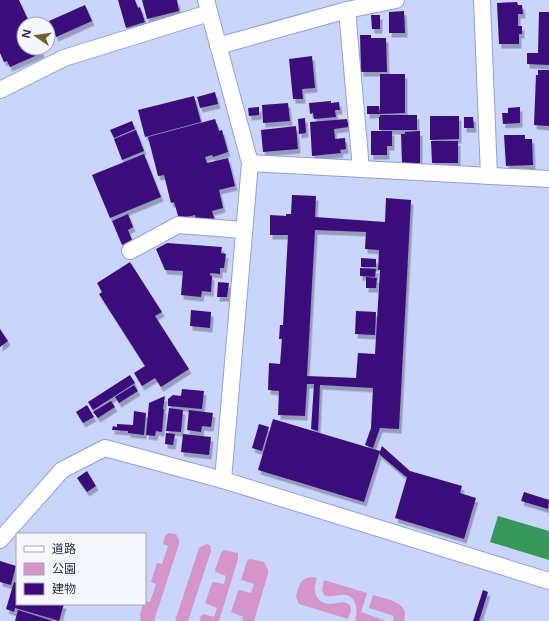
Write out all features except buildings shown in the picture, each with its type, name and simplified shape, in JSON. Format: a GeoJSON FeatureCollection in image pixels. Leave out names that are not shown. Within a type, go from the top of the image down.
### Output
{"type":"FeatureCollection","features":[{"type":"Feature","properties":{"kind":"street"},"geometry":{"type":"LineString","coordinates":[[218,46],[347,10],[396,0]]}},
{"type":"Feature","properties":{"kind":"street"},"geometry":{"type":"LineString","coordinates":[[482,0],[489,176]]}},
{"type":"Feature","properties":{"kind":"street"},"geometry":{"type":"LineString","coordinates":[[0,90],[64,58],[207,7],[250,163],[223,480]]}},
{"type":"Feature","properties":{"kind":"street"},"geometry":{"type":"LineString","coordinates":[[347,10],[360,169]]}},
{"type":"Feature","properties":{"kind":"street"},"geometry":{"type":"LineString","coordinates":[[250,163],[549,179]]}},
{"type":"Feature","properties":{"kind":"street"},"geometry":{"type":"LineString","coordinates":[[130,252],[178,225],[244,230]]}},
{"type":"Feature","properties":{"kind":"street"},"geometry":{"type":"LineString","coordinates":[[0,540],[62,470],[105,448],[223,480],[549,581]]}},
{"type":"Feature","properties":{"kind":"green space"},"geometry":{"type":"Polygon","coordinates":[[[169,533],[176,534],[179,544],[154,621],[141,621],[140,615],[143,605],[146,605],[146,601],[150,602],[156,584],[151,582],[157,563],[162,564],[168,546],[163,544],[165,536],[169,533]]]}},
{"type":"Feature","properties":{"kind":"green space"},"geometry":{"type":"Polygon","coordinates":[[[206,544],[210,545],[211,551],[188,621],[175,621],[199,548],[206,544]]]}},
{"type":"Feature","properties":{"kind":"green space"},"geometry":{"type":"Polygon","coordinates":[[[224,550],[238,553],[238,559],[219,621],[199,621],[203,614],[214,617],[217,608],[205,603],[212,583],[224,584],[226,576],[216,572],[215,570],[221,553],[224,550]]]}},
{"type":"Feature","properties":{"kind":"green space"},"geometry":{"type":"Polygon","coordinates":[[[250,559],[264,562],[268,570],[268,574],[254,621],[242,621],[243,617],[231,612],[238,591],[240,590],[251,593],[254,584],[241,580],[247,561],[250,559]]]}},
{"type":"Feature","properties":{"kind":"green space"},"geometry":{"type":"Polygon","coordinates":[[[307,578],[317,578],[315,584],[315,594],[320,600],[328,604],[343,602],[350,605],[351,611],[348,619],[299,604],[296,597],[300,584],[307,578]]]}},
{"type":"Feature","properties":{"kind":"green space"},"geometry":{"type":"Polygon","coordinates":[[[324,580],[367,593],[361,612],[386,621],[355,621],[357,612],[353,599],[346,595],[324,595],[322,590],[324,580]]]}},
{"type":"Feature","properties":{"kind":"green space"},"geometry":{"type":"Polygon","coordinates":[[[373,595],[401,605],[404,609],[404,621],[393,621],[394,616],[369,608],[373,595]]]}},
{"type":"Feature","properties":{"kind":"shaded area"},"geometry":{"type":"Polygon","coordinates":[[[498,516],[549,531],[549,560],[490,542],[498,516]]]}}]}
